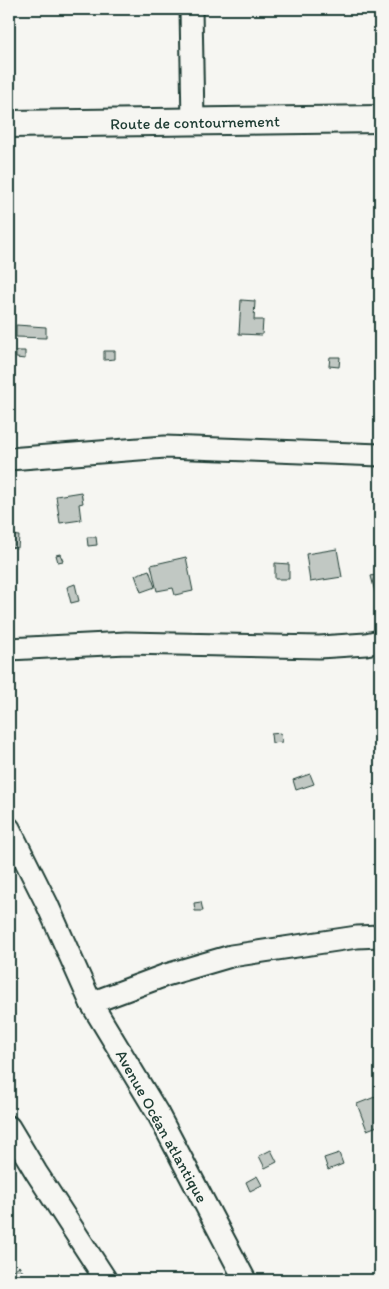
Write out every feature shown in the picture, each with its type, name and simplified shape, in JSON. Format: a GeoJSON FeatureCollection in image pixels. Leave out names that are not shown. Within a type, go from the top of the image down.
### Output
{"type":"FeatureCollection","features":[{"type":"Feature","properties":{"kind":"street"},"geometry":{"type":"LineString","coordinates":[[191,9],[193,122]]}},
{"type":"Feature","properties":{"kind":"street","name":"Route de contournement"},"geometry":{"type":"LineString","coordinates":[[9,124],[380,120]]}},
{"type":"Feature","properties":{"kind":"street"},"geometry":{"type":"LineString","coordinates":[[9,459],[165,447],[380,455]]}},
{"type":"Feature","properties":{"kind":"street"},"geometry":{"type":"LineString","coordinates":[[9,649],[126,642],[320,647],[366,644],[380,641]]}},
{"type":"Feature","properties":{"kind":"street","name":"Avenue Océan atlantique"},"geometry":{"type":"LineString","coordinates":[[9,828],[47,904],[91,1003],[158,1114],[245,1280]]}},
{"type":"Feature","properties":{"kind":"street"},"geometry":{"type":"LineString","coordinates":[[91,1003],[166,975],[231,956],[357,937],[380,936]]}},
{"type":"Feature","properties":{"kind":"street"},"geometry":{"type":"LineString","coordinates":[[9,1127],[106,1280]]}},
{"type":"Feature","properties":{"kind":"building"},"geometry":{"type":"Polygon","coordinates":[[[241,300],[255,301],[254,320],[263,320],[262,335],[239,334],[241,300]]]}},
{"type":"Feature","properties":{"kind":"building"},"geometry":{"type":"Polygon","coordinates":[[[16,325],[46,327],[46,338],[16,337],[16,325]]]}},
{"type":"Feature","properties":{"kind":"building"},"geometry":{"type":"Polygon","coordinates":[[[16,351],[25,351],[25,359],[16,358],[16,351]]]}},
{"type":"Feature","properties":{"kind":"building"},"geometry":{"type":"Polygon","coordinates":[[[104,351],[115,351],[115,359],[104,360],[104,351]]]}},
{"type":"Feature","properties":{"kind":"building"},"geometry":{"type":"Polygon","coordinates":[[[330,357],[340,357],[339,367],[329,366],[330,357]]]}},
{"type":"Feature","properties":{"kind":"building"},"geometry":{"type":"Polygon","coordinates":[[[81,492],[83,503],[79,504],[81,520],[60,523],[56,496],[81,492]]]}},
{"type":"Feature","properties":{"kind":"building"},"geometry":{"type":"Polygon","coordinates":[[[9,535],[19,536],[18,548],[9,547],[9,535]]]}},
{"type":"Feature","properties":{"kind":"building"},"geometry":{"type":"Polygon","coordinates":[[[87,537],[96,537],[97,545],[88,546],[87,537]]]}},
{"type":"Feature","properties":{"kind":"building"},"geometry":{"type":"Polygon","coordinates":[[[337,549],[342,577],[310,582],[306,554],[337,549]]]}},
{"type":"Feature","properties":{"kind":"building"},"geometry":{"type":"Polygon","coordinates":[[[60,554],[63,561],[58,562],[56,555],[60,554]]]}},
{"type":"Feature","properties":{"kind":"building"},"geometry":{"type":"Polygon","coordinates":[[[186,557],[193,591],[175,595],[173,588],[157,591],[151,565],[186,557]]]}},
{"type":"Feature","properties":{"kind":"building"},"geometry":{"type":"Polygon","coordinates":[[[275,563],[289,564],[289,579],[275,579],[275,563]]]}},
{"type":"Feature","properties":{"kind":"building"},"geometry":{"type":"Polygon","coordinates":[[[149,570],[155,587],[141,592],[135,575],[149,570]]]}},
{"type":"Feature","properties":{"kind":"building"},"geometry":{"type":"Polygon","coordinates":[[[380,574],[380,612],[371,576],[380,574]]]}},
{"type":"Feature","properties":{"kind":"building"},"geometry":{"type":"Polygon","coordinates":[[[75,584],[79,601],[71,603],[67,587],[75,584]]]}},
{"type":"Feature","properties":{"kind":"building"},"geometry":{"type":"Polygon","coordinates":[[[281,733],[282,742],[272,743],[271,734],[281,733]]]}},
{"type":"Feature","properties":{"kind":"building"},"geometry":{"type":"Polygon","coordinates":[[[310,774],[314,784],[296,790],[293,780],[310,774]]]}},
{"type":"Feature","properties":{"kind":"building"},"geometry":{"type":"Polygon","coordinates":[[[201,902],[203,911],[195,911],[194,903],[201,902]]]}},
{"type":"Feature","properties":{"kind":"building"},"geometry":{"type":"Polygon","coordinates":[[[380,1095],[380,1125],[367,1130],[357,1104],[380,1095]]]}},
{"type":"Feature","properties":{"kind":"building"},"geometry":{"type":"Polygon","coordinates":[[[271,1150],[277,1162],[265,1168],[259,1156],[271,1150]]]}},
{"type":"Feature","properties":{"kind":"building"},"geometry":{"type":"Polygon","coordinates":[[[339,1153],[343,1164],[328,1170],[324,1158],[339,1153]]]}},
{"type":"Feature","properties":{"kind":"building"},"geometry":{"type":"Polygon","coordinates":[[[257,1176],[262,1185],[250,1191],[246,1182],[257,1176]]]}},
{"type":"Feature","properties":{"kind":"building"},"geometry":{"type":"Polygon","coordinates":[[[19,1266],[28,1280],[9,1280],[9,1273],[19,1266]]]}}]}
